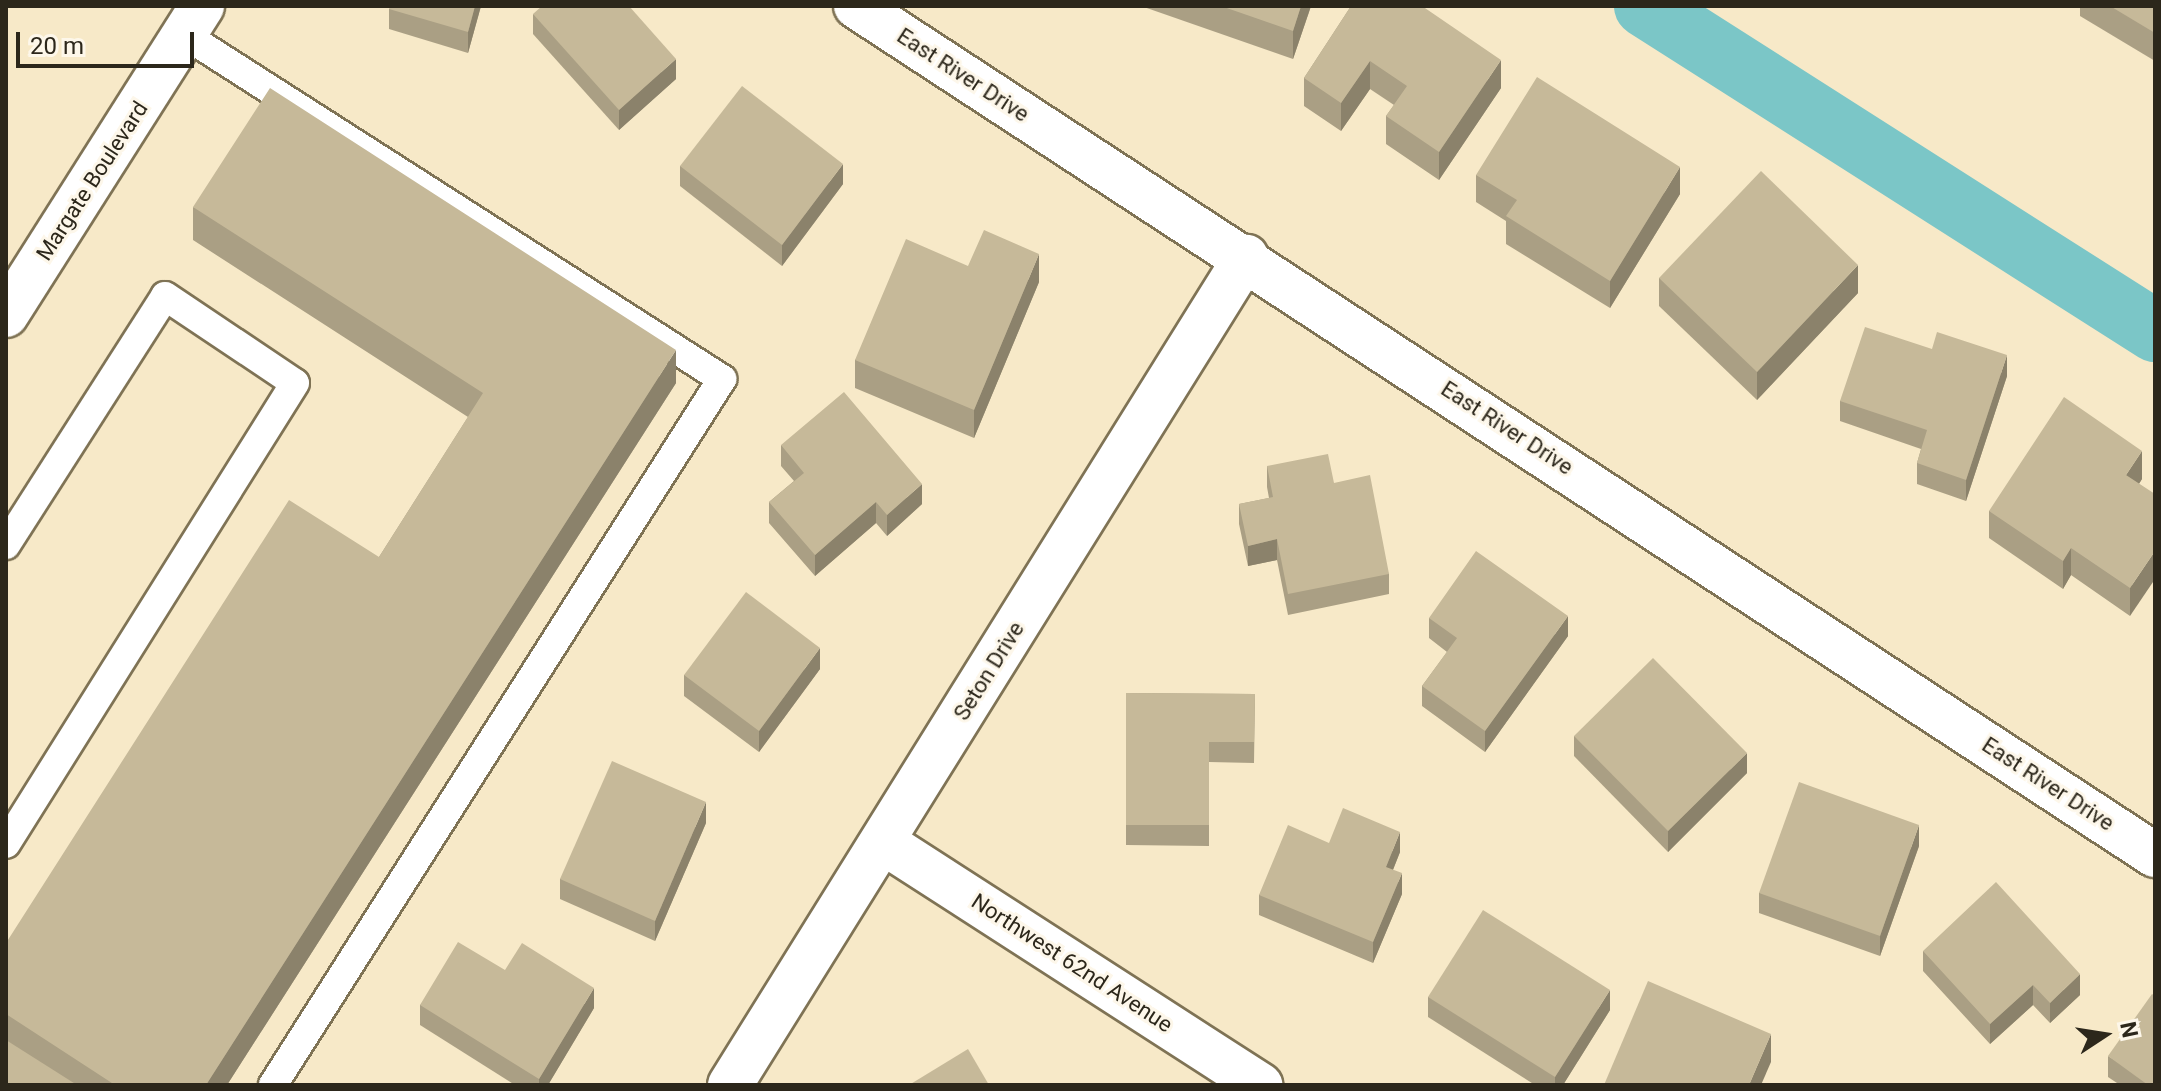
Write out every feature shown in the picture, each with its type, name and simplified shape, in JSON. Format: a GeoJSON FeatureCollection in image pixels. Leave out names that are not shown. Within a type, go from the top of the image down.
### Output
{"type":"FeatureCollection","features":[{"type":"Feature","properties":{"kind":"street","name":"East River Drive"},"geometry":{"type":"LineString","coordinates":[[856,6],[1246,257],[2155,855]]}},
{"type":"Feature","properties":{"kind":"street","name":"Margate Boulevard"},"geometry":{"type":"LineString","coordinates":[[6,315],[194,20]]}},
{"type":"Feature","properties":{"kind":"street","name":"Seton Drive"},"geometry":{"type":"LineString","coordinates":[[730,1085],[1246,257]]}},
{"type":"Feature","properties":{"kind":"street","name":"Northwest 62nd Avenue"},"geometry":{"type":"LineString","coordinates":[[883,842],[1260,1085]]}},
{"type":"Feature","properties":{"kind":"lane"},"geometry":{"type":"LineString","coordinates":[[194,20],[722,379],[273,1085]]}},
{"type":"Feature","properties":{"kind":"lane"},"geometry":{"type":"LineString","coordinates":[[6,545],[165,296],[295,383],[6,844]]}},
{"type":"Feature","properties":{"kind":"building"},"geometry":{"type":"Polygon","coordinates":[[[390,6],[475,6],[468,32],[389,9],[390,6]]]}},
{"type":"Feature","properties":{"kind":"building"},"geometry":{"type":"Polygon","coordinates":[[[542,6],[629,6],[676,59],[619,110],[533,14],[542,6]]]}},
{"type":"Feature","properties":{"kind":"building"},"geometry":{"type":"Polygon","coordinates":[[[1221,6],[1301,6],[1293,31],[1221,6]]]}},
{"type":"Feature","properties":{"kind":"building"},"geometry":{"type":"Polygon","coordinates":[[[1351,6],[1422,6],[1501,60],[1439,152],[1386,116],[1407,86],[1370,61],[1341,103],[1304,78],[1351,6]]]}},
{"type":"Feature","properties":{"kind":"building"},"geometry":{"type":"Polygon","coordinates":[[[2110,6],[2155,6],[2155,33],[2110,6]]]}},
{"type":"Feature","properties":{"kind":"building"},"geometry":{"type":"Polygon","coordinates":[[[1537,77],[1680,167],[1610,281],[1506,216],[1517,200],[1476,175],[1537,77]]]}},
{"type":"Feature","properties":{"kind":"building"},"geometry":{"type":"Polygon","coordinates":[[[742,86],[843,164],[782,245],[680,166],[742,86]]]}},
{"type":"Feature","properties":{"kind":"building"},"geometry":{"type":"Polygon","coordinates":[[[270,88],[676,350],[206,1085],[115,1085],[6,1014],[6,943],[289,500],[379,557],[483,393],[193,207],[270,88]]]}},
{"type":"Feature","properties":{"kind":"building"},"geometry":{"type":"Polygon","coordinates":[[[1761,171],[1858,265],[1757,372],[1659,278],[1761,171]]]}},
{"type":"Feature","properties":{"kind":"building"},"geometry":{"type":"Polygon","coordinates":[[[984,230],[1039,254],[974,410],[855,360],[906,239],[968,266],[984,230]]]}},
{"type":"Feature","properties":{"kind":"building"},"geometry":{"type":"Polygon","coordinates":[[[1865,327],[1932,349],[1937,332],[2007,355],[1966,480],[1917,463],[1927,430],[1840,401],[1865,327]]]}},
{"type":"Feature","properties":{"kind":"building"},"geometry":{"type":"Polygon","coordinates":[[[844,392],[922,484],[887,515],[876,502],[815,555],[769,502],[804,473],[781,445],[844,392]]]}},
{"type":"Feature","properties":{"kind":"building"},"geometry":{"type":"Polygon","coordinates":[[[2064,397],[2142,451],[2126,475],[2155,494],[2155,551],[2130,588],[2071,548],[2063,561],[1989,511],[2064,397]]]}},
{"type":"Feature","properties":{"kind":"building"},"geometry":{"type":"Polygon","coordinates":[[[1328,454],[1334,483],[1370,475],[1389,574],[1288,594],[1277,539],[1248,546],[1239,504],[1273,497],[1267,466],[1328,454]]]}},
{"type":"Feature","properties":{"kind":"building"},"geometry":{"type":"Polygon","coordinates":[[[1476,551],[1568,616],[1485,731],[1422,686],[1457,638],[1429,618],[1476,551]]]}},
{"type":"Feature","properties":{"kind":"building"},"geometry":{"type":"Polygon","coordinates":[[[746,592],[820,648],[759,731],[684,675],[746,592]]]}},
{"type":"Feature","properties":{"kind":"building"},"geometry":{"type":"Polygon","coordinates":[[[1653,658],[1747,753],[1668,831],[1574,736],[1653,658]]]}},
{"type":"Feature","properties":{"kind":"building"},"geometry":{"type":"Polygon","coordinates":[[[1126,693],[1255,694],[1254,742],[1209,742],[1209,825],[1126,825],[1126,693]]]}},
{"type":"Feature","properties":{"kind":"building"},"geometry":{"type":"Polygon","coordinates":[[[612,761],[706,802],[655,921],[560,879],[612,761]]]}},
{"type":"Feature","properties":{"kind":"building"},"geometry":{"type":"Polygon","coordinates":[[[1799,782],[1919,825],[1880,936],[1759,893],[1799,782]]]}},
{"type":"Feature","properties":{"kind":"building"},"geometry":{"type":"Polygon","coordinates":[[[1343,808],[1400,832],[1386,867],[1402,873],[1373,942],[1259,895],[1288,825],[1329,843],[1343,808]]]}},
{"type":"Feature","properties":{"kind":"building"},"geometry":{"type":"Polygon","coordinates":[[[1996,882],[2080,974],[2050,1003],[2033,985],[1990,1024],[1923,951],[1996,882]]]}},
{"type":"Feature","properties":{"kind":"building"},"geometry":{"type":"Polygon","coordinates":[[[1483,910],[1610,990],[1555,1077],[1428,997],[1483,910]]]}},
{"type":"Feature","properties":{"kind":"building"},"geometry":{"type":"Polygon","coordinates":[[[458,942],[505,970],[522,943],[594,988],[539,1079],[420,1005],[458,942]]]}},
{"type":"Feature","properties":{"kind":"building"},"geometry":{"type":"Polygon","coordinates":[[[1648,981],[1771,1034],[1749,1085],[1604,1085],[1648,981]]]}},
{"type":"Feature","properties":{"kind":"building"},"geometry":{"type":"Polygon","coordinates":[[[2152,994],[2155,996],[2155,1085],[2148,1085],[2108,1056],[2152,994]]]}},
{"type":"Feature","properties":{"kind":"building"},"geometry":{"type":"Polygon","coordinates":[[[6,1040],[77,1085],[6,1085],[6,1040]]]}},
{"type":"Feature","properties":{"kind":"building"},"geometry":{"type":"Polygon","coordinates":[[[968,1049],[989,1085],[909,1085],[968,1049]]]}},
{"type":"Feature","properties":{"kind":"waterway"},"geometry":{"type":"LineString","coordinates":[[1645,6],[2155,331]]}}]}
